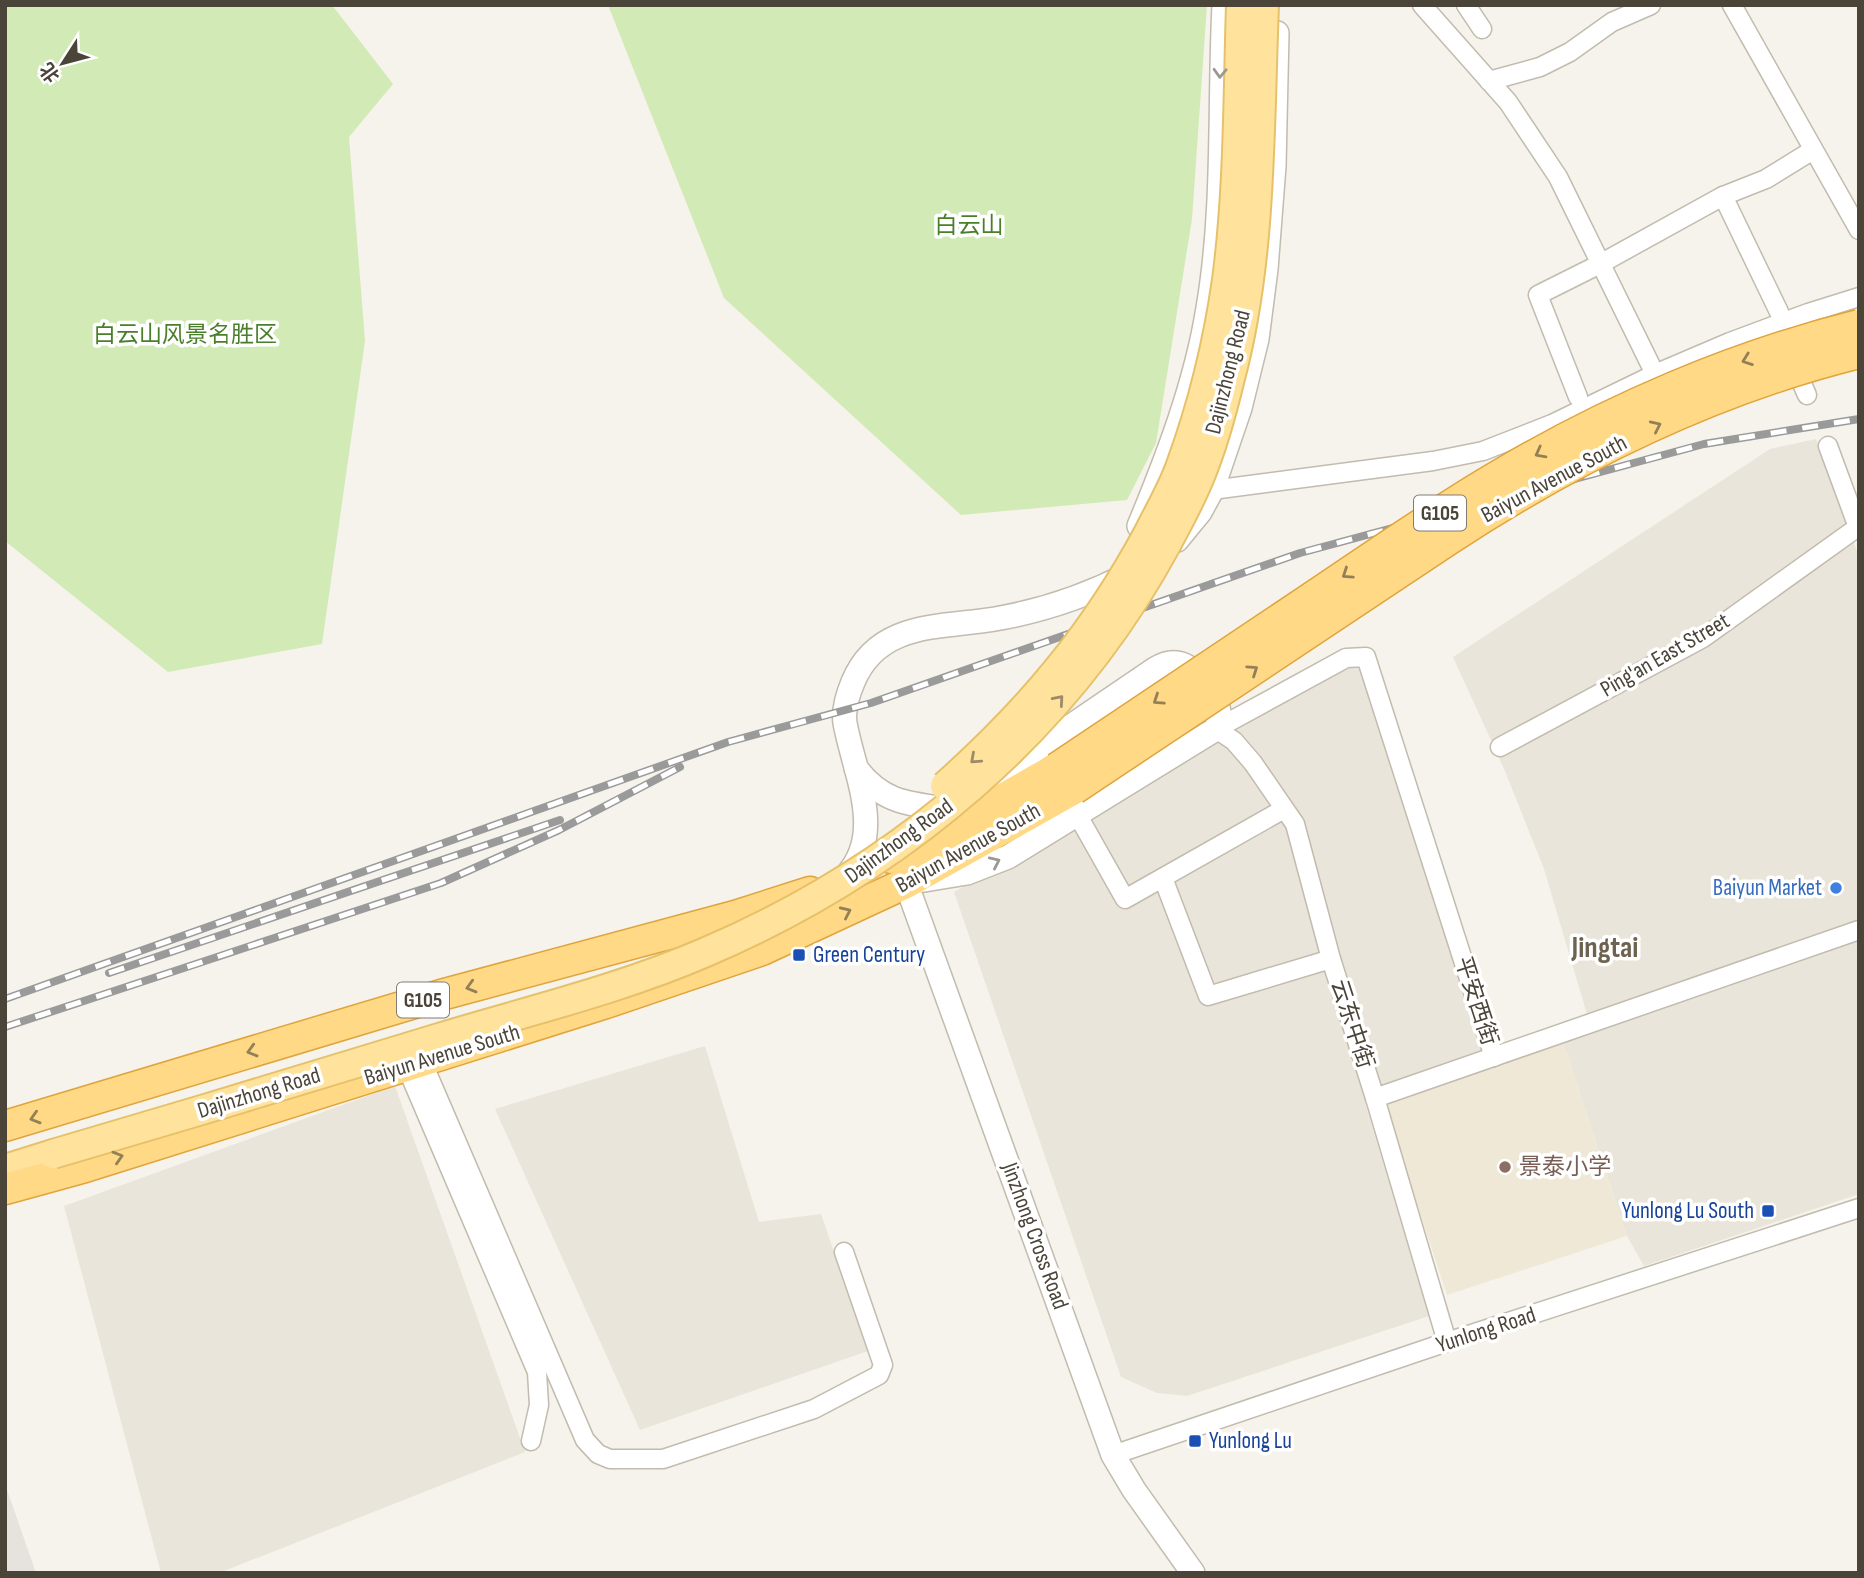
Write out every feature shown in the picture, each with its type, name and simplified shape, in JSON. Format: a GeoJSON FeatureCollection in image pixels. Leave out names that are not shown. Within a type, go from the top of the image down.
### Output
{"type":"FeatureCollection","features":[{"type":"Feature","properties":{"kind":"highway","name":"Baiyun Avenue South"},"geometry":{"type":"LineString","coordinates":[[5,1126],[464,989],[744,914],[842,880],[943,832],[1069,790],[1392,543],[1499,475],[1602,421],[1696,380],[1810,338],[1859,325]]}},
{"type":"Feature","properties":{"kind":"highway","name":"Baiyun Avenue South"},"geometry":{"type":"LineString","coordinates":[[5,1189],[85,1167],[414,1064],[752,954],[906,883],[1069,790],[1448,540],[1541,484],[1610,447],[1690,410],[1784,375],[1859,353]]}},
{"type":"Feature","properties":{"kind":"main road","name":"Dajinzhong Road"},"geometry":{"type":"LineString","coordinates":[[5,1169],[50,1145],[631,960],[704,932],[774,900],[873,841],[945,786],[985,750],[1044,687],[1083,639],[1123,579],[1181,467],[1210,370],[1227,280],[1235,193],[1241,5]]}},
{"type":"Feature","properties":{"kind":"main road","name":"Dajinzhong Road"},"geometry":{"type":"LineString","coordinates":[[5,1149],[50,1145],[602,989],[702,954],[795,910],[876,861],[956,801],[1016,747],[1085,669],[1142,590],[1200,476],[1231,375],[1248,283],[1254,228],[1264,5]]}},
{"type":"Feature","properties":{"kind":"street"},"geometry":{"type":"LineString","coordinates":[[1095,592],[1111,577],[1132,544],[1156,485],[1174,438],[1195,368],[1208,309],[1215,251],[1223,5]]}},
{"type":"Feature","properties":{"kind":"street"},"geometry":{"type":"LineString","coordinates":[[842,880],[856,865],[865,843],[867,826],[844,720],[848,692],[865,660],[895,636],[931,625],[996,619],[1095,592],[1153,561],[1184,534],[1212,490],[1240,408],[1257,339],[1266,269],[1274,166],[1277,5]]}},
{"type":"Feature","properties":{"kind":"street"},"geometry":{"type":"LineString","coordinates":[[1422,5],[1508,102],[1558,177],[1655,374]]}},
{"type":"Feature","properties":{"kind":"street"},"geometry":{"type":"LineString","coordinates":[[1466,5],[1482,29]]}},
{"type":"Feature","properties":{"kind":"street"},"geometry":{"type":"LineString","coordinates":[[1489,81],[1540,67],[1570,52],[1612,22],[1651,5]]}},
{"type":"Feature","properties":{"kind":"street"},"geometry":{"type":"LineString","coordinates":[[1732,5],[1859,230]]}},
{"type":"Feature","properties":{"kind":"street"},"geometry":{"type":"LineString","coordinates":[[1578,397],[1538,295],[1723,196],[1766,179],[1813,150]]}},
{"type":"Feature","properties":{"kind":"street"},"geometry":{"type":"LineString","coordinates":[[1723,196],[1777,318],[1807,395]]}},
{"type":"Feature","properties":{"kind":"street"},"geometry":{"type":"LineString","coordinates":[[1212,490],[1433,461],[1483,451],[1552,424],[1777,318],[1859,297]]}},
{"type":"Feature","properties":{"kind":"street"},"geometry":{"type":"LineString","coordinates":[[1828,446],[1858,529]]}},
{"type":"Feature","properties":{"kind":"street","name":"Ping'an East Street"},"geometry":{"type":"LineString","coordinates":[[1500,747],[1703,638],[1858,529]]}},
{"type":"Feature","properties":{"kind":"street","name":"平安西街"},"geometry":{"type":"LineString","coordinates":[[1216,729],[1346,658],[1366,657],[1494,1057],[1859,930]]}},
{"type":"Feature","properties":{"kind":"street"},"geometry":{"type":"LineString","coordinates":[[842,880],[1143,676],[1167,663],[1178,663],[1191,669],[1204,684],[1219,709],[1220,718],[1216,729],[1069,790],[1125,899],[1284,809]]}},
{"type":"Feature","properties":{"kind":"street","name":"云东中街"},"geometry":{"type":"LineString","coordinates":[[1216,729],[1234,741],[1253,762],[1295,824],[1331,959],[1447,1342]]}},
{"type":"Feature","properties":{"kind":"street"},"geometry":{"type":"LineString","coordinates":[[855,767],[865,780],[881,793],[902,803],[949,809]]}},
{"type":"Feature","properties":{"kind":"street"},"geometry":{"type":"LineString","coordinates":[[1163,878],[1208,996],[1331,959]]}},
{"type":"Feature","properties":{"kind":"street","name":"Jinzhong Cross Road"},"geometry":{"type":"LineString","coordinates":[[906,883],[1113,1455],[1185,1570]]}},
{"type":"Feature","properties":{"kind":"street"},"geometry":{"type":"LineString","coordinates":[[1375,1098],[1494,1057]]}},
{"type":"Feature","properties":{"kind":"street"},"geometry":{"type":"LineString","coordinates":[[414,1064],[585,1440],[598,1454],[610,1458],[663,1459],[814,1409],[879,1375],[883,1365],[844,1252]]}},
{"type":"Feature","properties":{"kind":"street"},"geometry":{"type":"LineString","coordinates":[[414,1064],[537,1372],[539,1405],[531,1441]]}},
{"type":"Feature","properties":{"kind":"street","name":"Yunlong Road"},"geometry":{"type":"LineString","coordinates":[[1113,1455],[1447,1342],[1859,1208]]}},
{"type":"Feature","properties":{"kind":"shaded area"},"geometry":{"type":"Polygon","coordinates":[[[1816,439],[1859,557],[1859,1194],[1644,1266],[1627,1236],[1562,1039],[1592,1031],[1544,869],[1505,771],[1453,657],[1770,449],[1816,439]]]}},
{"type":"Feature","properties":{"kind":"shaded area"},"geometry":{"type":"Polygon","coordinates":[[[1360,665],[1488,1063],[1365,1103],[1429,1316],[1187,1396],[1157,1393],[1121,1377],[954,892],[1339,666],[1360,665]]]}},
{"type":"Feature","properties":{"kind":"shaded area","name":"景泰小学"},"geometry":{"type":"Polygon","coordinates":[[[1562,1039],[1627,1236],[1447,1295],[1382,1097],[1562,1039]]]}},
{"type":"Feature","properties":{"kind":"shaded area"},"geometry":{"type":"Polygon","coordinates":[[[705,1046],[759,1222],[821,1214],[868,1351],[640,1430],[495,1109],[705,1046]]]}},
{"type":"Feature","properties":{"kind":"shaded area"},"geometry":{"type":"Polygon","coordinates":[[[395,1086],[525,1452],[219,1573],[161,1573],[64,1206],[395,1086]]]}},
{"type":"Feature","properties":{"kind":"shaded area"},"geometry":{"type":"Polygon","coordinates":[[[5,1484],[36,1573],[5,1573],[5,1484]]]}},
{"type":"Feature","properties":{"kind":"green space","name":"白云山风景名胜区"},"geometry":{"type":"Polygon","coordinates":[[[5,5],[332,5],[393,84],[349,137],[365,341],[322,644],[168,672],[5,541],[5,5]]]}},
{"type":"Feature","properties":{"kind":"green space","name":"白云山"},"geometry":{"type":"Polygon","coordinates":[[[608,5],[1207,5],[1192,219],[1156,443],[1127,500],[961,515],[724,298],[608,5]]]}},
{"type":"Feature","properties":{"kind":"railway"},"geometry":{"type":"LineString","coordinates":[[5,999],[728,742],[871,703],[1300,553],[1704,444],[1859,419]]}},
{"type":"Feature","properties":{"kind":"railway"},"geometry":{"type":"LineString","coordinates":[[5,1027],[441,883],[559,830],[680,767]]}},
{"type":"Feature","properties":{"kind":"railway"},"geometry":{"type":"LineString","coordinates":[[109,973],[560,820]]}},
{"type":"Feature","properties":{"kind":"place","name":"Baiyun Market"},"geometry":{"type":"Point","coordinates":[1836,888]}},
{"type":"Feature","properties":{"kind":"place","name":"Green Century"},"geometry":{"type":"Point","coordinates":[799,955]}},
{"type":"Feature","properties":{"kind":"place","name":"景泰小学"},"geometry":{"type":"Point","coordinates":[1505,1167]}},
{"type":"Feature","properties":{"kind":"place","name":"Yunlong Lu South"},"geometry":{"type":"Point","coordinates":[1768,1211]}},
{"type":"Feature","properties":{"kind":"place","name":"Yunlong Lu"},"geometry":{"type":"Point","coordinates":[1195,1441]}},
{"type":"Feature","properties":{"kind":"district","name":"Jingtai"},"geometry":{"type":"Point","coordinates":[1605,948]}}]}
